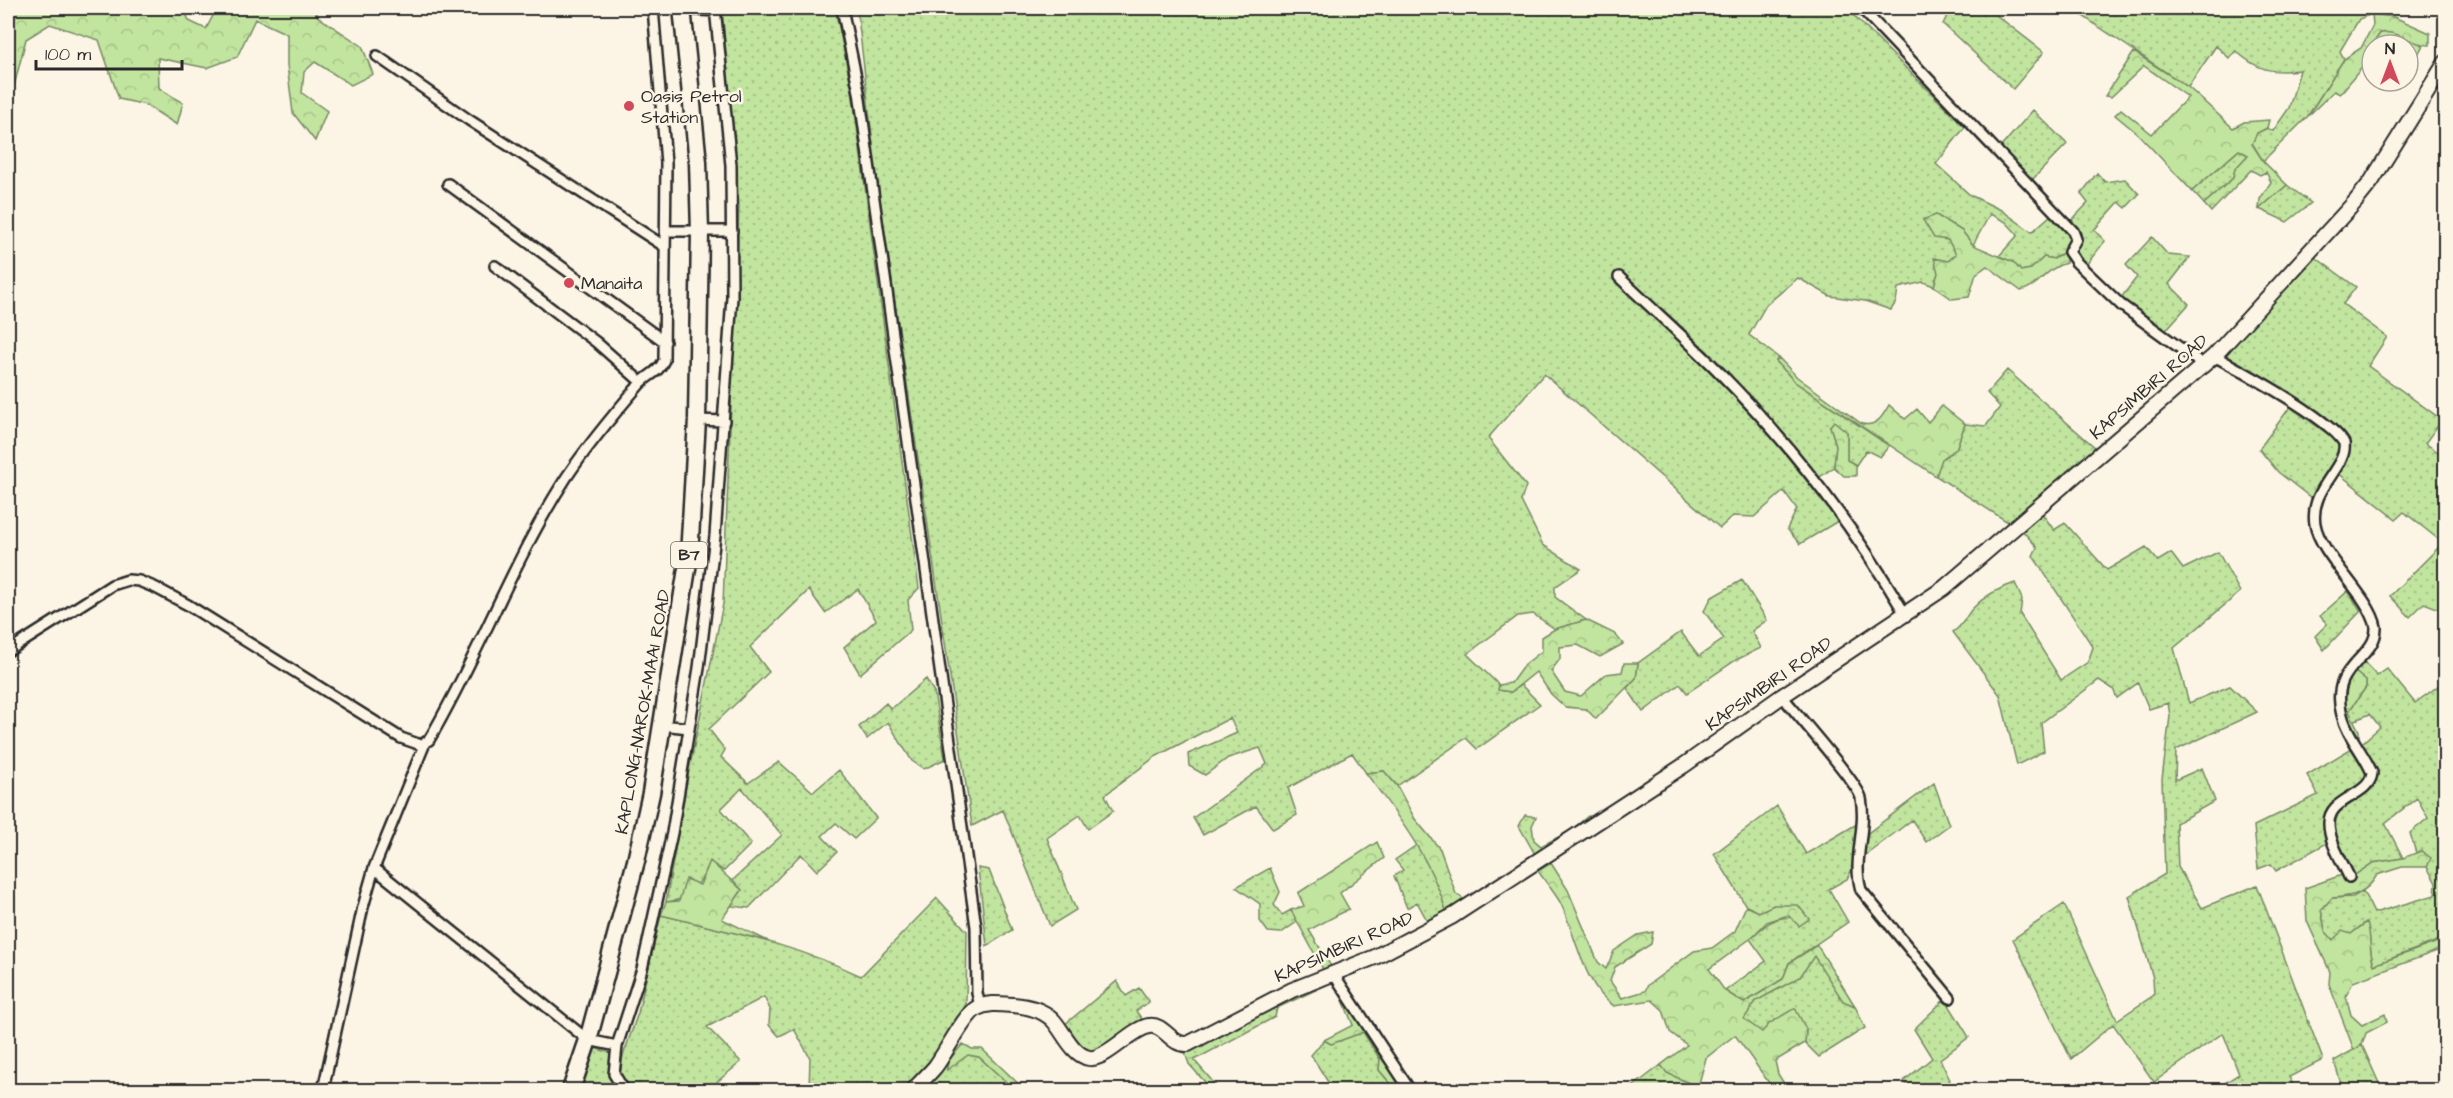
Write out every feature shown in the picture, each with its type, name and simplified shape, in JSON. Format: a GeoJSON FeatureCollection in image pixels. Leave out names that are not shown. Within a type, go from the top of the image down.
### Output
{"type":"FeatureCollection","features":[{"type":"Feature","properties":{"kind":"highway","name":"KAPLONG-NAROK-MAAI ROAD"},"geometry":{"type":"LineString","coordinates":[[571,1090],[588,1040],[636,861],[662,725],[689,556],[698,420],[700,232],[698,162],[682,8]]}},
{"type":"Feature","properties":{"kind":"street"},"geometry":{"type":"LineString","coordinates":[[323,1090],[374,868],[425,743],[436,729],[556,495],[594,438],[641,382],[661,366],[665,342],[666,163],[652,8]]}},
{"type":"Feature","properties":{"kind":"street"},"geometry":{"type":"LineString","coordinates":[[624,1090],[615,1074],[617,1046],[633,1002],[660,893],[708,605],[732,297],[728,126],[715,9],[682,8]]}},
{"type":"Feature","properties":{"kind":"street"},"geometry":{"type":"LineString","coordinates":[[842,8],[859,92],[886,300],[976,927],[977,993],[980,1006],[970,1013],[934,1068],[913,1090]]}},
{"type":"Feature","properties":{"kind":"street"},"geometry":{"type":"LineString","coordinates":[[1861,8],[2073,231],[2076,239],[2069,252],[2076,262],[2121,304],[2208,360],[2270,387],[2333,432],[2344,444],[2344,453],[2320,491],[2314,515],[2318,534],[2376,627],[2372,643],[2346,673],[2339,696],[2342,716],[2372,774],[2369,783],[2335,808],[2329,818],[2331,836],[2349,877]]}},
{"type":"Feature","properties":{"kind":"street"},"geometry":{"type":"LineString","coordinates":[[377,56],[470,120],[664,246]]}},
{"type":"Feature","properties":{"kind":"street","name":"KAPSIMBIRI ROAD"},"geometry":{"type":"LineString","coordinates":[[980,1006],[1013,1005],[1041,1011],[1051,1018],[1080,1054],[1095,1058],[1149,1026],[1157,1027],[1177,1042],[1188,1044],[1292,990],[1376,957],[1463,910],[1675,772],[1782,696],[1944,588],[2208,360],[2361,195],[2445,62]]}},
{"type":"Feature","properties":{"kind":"street"},"geometry":{"type":"LineString","coordinates":[[448,184],[665,342]]}},
{"type":"Feature","properties":{"kind":"street"},"geometry":{"type":"LineString","coordinates":[[666,231],[732,231]]}},
{"type":"Feature","properties":{"kind":"street"},"geometry":{"type":"LineString","coordinates":[[495,266],[596,342],[641,382]]}},
{"type":"Feature","properties":{"kind":"street"},"geometry":{"type":"LineString","coordinates":[[1619,277],[1720,373],[1801,463],[1881,573],[1905,614]]}},
{"type":"Feature","properties":{"kind":"street"},"geometry":{"type":"LineString","coordinates":[[698,420],[724,421]]}},
{"type":"Feature","properties":{"kind":"street"},"geometry":{"type":"LineString","coordinates":[[8,651],[112,585],[122,581],[139,581],[188,605],[389,731],[408,741],[425,743]]}},
{"type":"Feature","properties":{"kind":"street"},"geometry":{"type":"LineString","coordinates":[[1782,696],[1858,789],[1862,811],[1857,876],[1861,890],[1950,998]]}},
{"type":"Feature","properties":{"kind":"street"},"geometry":{"type":"LineString","coordinates":[[662,725],[689,728]]}},
{"type":"Feature","properties":{"kind":"street"},"geometry":{"type":"LineString","coordinates":[[374,868],[588,1040],[617,1046]]}},
{"type":"Feature","properties":{"kind":"street"},"geometry":{"type":"LineString","coordinates":[[1332,974],[1410,1090]]}},
{"type":"Feature","properties":{"kind":"green space"},"geometry":{"type":"Polygon","coordinates":[[[12,8],[123,8],[132,14],[142,8],[184,8],[189,21],[206,29],[217,8],[316,8],[317,16],[362,46],[373,74],[351,85],[315,62],[304,72],[302,93],[327,111],[315,141],[293,113],[287,65],[287,34],[255,19],[237,57],[207,68],[158,58],[159,88],[183,103],[177,125],[146,105],[119,99],[99,40],[50,24],[26,39],[13,90],[8,91],[8,12],[12,8]]]}},
{"type":"Feature","properties":{"kind":"green space"},"geometry":{"type":"Polygon","coordinates":[[[722,8],[835,8],[852,90],[919,588],[908,600],[911,630],[860,674],[844,647],[876,620],[858,589],[825,613],[809,590],[750,647],[769,672],[709,729],[725,750],[721,757],[748,783],[779,762],[813,792],[839,770],[876,818],[854,839],[836,823],[822,836],[837,852],[817,871],[801,854],[749,908],[731,906],[742,890],[733,880],[782,835],[742,788],[721,809],[751,844],[724,871],[710,862],[703,877],[689,894],[675,901],[666,902],[686,785],[723,604],[739,206],[722,8]]]}},
{"type":"Feature","properties":{"kind":"green space"},"geometry":{"type":"Polygon","coordinates":[[[857,8],[1846,8],[1965,127],[1936,164],[1970,195],[2001,210],[2032,232],[2052,214],[2070,231],[2073,239],[2066,251],[2053,259],[2044,257],[2031,269],[2021,271],[2013,262],[1999,256],[2018,235],[2006,222],[1990,214],[1973,245],[1962,231],[1936,215],[1923,220],[1948,240],[1956,254],[1938,273],[1934,286],[1923,282],[1898,288],[1896,302],[1891,310],[1865,301],[1830,296],[1798,278],[1766,305],[1749,335],[1779,358],[1776,361],[1795,382],[1889,446],[1880,457],[1866,450],[1856,465],[1847,460],[1847,432],[1830,426],[1836,445],[1834,467],[1817,479],[1762,410],[1619,272],[1614,279],[1761,424],[1814,487],[1838,521],[1800,544],[1787,529],[1797,509],[1784,491],[1754,517],[1733,516],[1720,528],[1544,374],[1488,438],[1526,486],[1521,501],[1543,545],[1581,569],[1555,587],[1555,597],[1586,620],[1555,629],[1533,614],[1518,616],[1467,654],[1499,685],[1499,690],[1511,692],[1521,685],[1540,704],[1477,749],[1466,738],[1397,786],[1384,771],[1366,773],[1352,753],[1288,788],[1297,815],[1273,829],[1256,806],[1203,835],[1193,818],[1267,764],[1260,748],[1228,758],[1205,775],[1189,766],[1188,754],[1237,733],[1230,718],[1155,757],[1105,795],[1113,811],[1088,829],[1080,815],[1047,838],[1076,910],[1050,926],[1003,810],[972,826],[877,179],[857,8]]]}},
{"type":"Feature","properties":{"kind":"green space"},"geometry":{"type":"Polygon","coordinates":[[[1951,8],[1987,8],[2044,52],[2013,89],[1943,24],[1951,8]]]}},
{"type":"Feature","properties":{"kind":"green space"},"geometry":{"type":"Polygon","coordinates":[[[2071,8],[2366,8],[2372,14],[2359,19],[2340,51],[2344,59],[2308,116],[2263,161],[2252,143],[2257,133],[2267,128],[2273,131],[2289,108],[2300,70],[2273,71],[2258,67],[2236,51],[2229,58],[2216,46],[2188,87],[2071,8]]]}},
{"type":"Feature","properties":{"kind":"green space"},"geometry":{"type":"Polygon","coordinates":[[[2372,14],[2394,17],[2430,33],[2430,45],[2420,44],[2420,33],[2369,33],[2373,25],[2372,14]]]}},
{"type":"Feature","properties":{"kind":"green space"},"geometry":{"type":"Polygon","coordinates":[[[2360,49],[2360,70],[2340,94],[2334,91],[2308,116],[2344,59],[2360,49]]]}},
{"type":"Feature","properties":{"kind":"green space"},"geometry":{"type":"Polygon","coordinates":[[[2134,52],[2188,87],[2233,128],[2244,122],[2269,120],[2267,128],[2257,133],[2252,144],[2263,161],[2287,185],[2259,209],[2260,199],[2271,182],[2266,172],[2260,175],[2251,170],[2211,212],[2204,204],[2233,178],[2235,169],[2248,155],[2239,150],[2192,191],[2138,134],[2115,115],[2121,109],[2152,134],[2188,97],[2144,66],[2111,97],[2105,96],[2134,52]]]}},
{"type":"Feature","properties":{"kind":"green space"},"geometry":{"type":"Polygon","coordinates":[[[2033,110],[2067,144],[2032,180],[2000,148],[2033,110]]]}},
{"type":"Feature","properties":{"kind":"green space"},"geometry":{"type":"Polygon","coordinates":[[[2239,150],[2248,155],[2235,169],[2233,178],[2204,204],[2192,191],[2239,150]]]}},
{"type":"Feature","properties":{"kind":"green space"},"geometry":{"type":"Polygon","coordinates":[[[2097,173],[2105,182],[2125,179],[2139,194],[2126,208],[2119,202],[2094,230],[2105,241],[2086,265],[2075,255],[2081,233],[2071,221],[2088,203],[2081,194],[2097,173]]]}},
{"type":"Feature","properties":{"kind":"green space"},"geometry":{"type":"Polygon","coordinates":[[[2287,185],[2311,203],[2287,222],[2259,209],[2287,185]]]}},
{"type":"Feature","properties":{"kind":"green space"},"geometry":{"type":"Polygon","coordinates":[[[1936,215],[1962,231],[1973,245],[2013,262],[2021,271],[2031,269],[2044,257],[2054,259],[2066,251],[2066,263],[2021,291],[1987,266],[1976,274],[1969,297],[1952,299],[1934,286],[1938,273],[1934,258],[1948,261],[1956,254],[1948,240],[1934,238],[1923,220],[1936,215]]]}},
{"type":"Feature","properties":{"kind":"green space"},"geometry":{"type":"Polygon","coordinates":[[[2152,237],[2168,255],[2190,257],[2169,284],[2189,304],[2165,331],[2120,299],[2137,277],[2126,265],[2152,237]]]}},
{"type":"Feature","properties":{"kind":"green space"},"geometry":{"type":"Polygon","coordinates":[[[2315,257],[2356,287],[2343,304],[2387,337],[2368,366],[2442,420],[2425,443],[2445,457],[2445,611],[2424,603],[2410,617],[2390,596],[2443,543],[2404,512],[2396,519],[2337,472],[2349,453],[2348,439],[2281,389],[2224,355],[2315,257]]]}},
{"type":"Feature","properties":{"kind":"green space"},"geometry":{"type":"Polygon","coordinates":[[[1779,358],[1797,377],[1862,424],[1875,422],[1889,405],[1905,419],[1917,409],[1928,422],[1942,406],[1965,424],[1956,449],[1942,459],[1936,476],[1795,382],[1776,361],[1779,358]]]}},
{"type":"Feature","properties":{"kind":"green space"},"geometry":{"type":"Polygon","coordinates":[[[2007,370],[2097,449],[2011,524],[1936,476],[1941,459],[1956,449],[1965,424],[1986,426],[2000,407],[1987,393],[2007,370]]]}},
{"type":"Feature","properties":{"kind":"green space"},"geometry":{"type":"Polygon","coordinates":[[[2290,407],[2340,443],[2340,456],[2311,498],[2278,472],[2259,449],[2290,407]]]}},
{"type":"Feature","properties":{"kind":"green space"},"geometry":{"type":"Polygon","coordinates":[[[1834,421],[1847,432],[1847,460],[1856,465],[1856,476],[1844,476],[1834,467],[1836,445],[1830,426],[1834,421]]]}},
{"type":"Feature","properties":{"kind":"green space"},"geometry":{"type":"Polygon","coordinates":[[[2041,512],[2054,530],[2065,523],[2107,570],[2146,547],[2158,561],[2171,553],[2183,569],[2218,552],[2240,592],[2174,648],[2189,703],[2230,686],[2257,712],[2176,750],[2175,780],[2202,768],[2215,801],[2176,823],[2178,867],[2202,908],[2257,885],[2323,1060],[2289,1077],[2296,1090],[2214,1090],[2239,1074],[2223,1033],[2154,1082],[2113,1024],[2071,1059],[2013,939],[2064,904],[2117,1020],[2154,995],[2153,978],[2129,896],[2165,874],[2162,779],[2170,716],[2168,703],[2149,709],[2138,683],[2117,698],[2113,689],[2099,680],[2041,723],[2044,751],[2017,765],[2000,695],[1953,632],[1982,600],[2015,583],[2022,599],[2020,614],[2061,680],[2088,662],[2093,647],[2033,556],[2037,547],[2021,529],[2041,512]]]}},
{"type":"Feature","properties":{"kind":"green space"},"geometry":{"type":"Polygon","coordinates":[[[1742,580],[1767,620],[1752,631],[1761,648],[1736,660],[1687,693],[1680,684],[1643,712],[1627,688],[1636,678],[1638,663],[1681,632],[1699,656],[1724,639],[1704,611],[1712,597],[1742,580]]]}},
{"type":"Feature","properties":{"kind":"green space"},"geometry":{"type":"Polygon","coordinates":[[[2348,591],[2361,611],[2324,650],[2315,636],[2327,624],[2320,616],[2348,591]]]}},
{"type":"Feature","properties":{"kind":"green space"},"geometry":{"type":"Polygon","coordinates":[[[1586,620],[1615,634],[1623,644],[1600,657],[1578,645],[1560,647],[1560,659],[1551,671],[1565,692],[1581,696],[1606,674],[1622,672],[1624,663],[1638,663],[1636,678],[1596,719],[1586,709],[1565,707],[1551,694],[1536,672],[1511,692],[1498,690],[1499,685],[1511,683],[1524,665],[1542,651],[1542,637],[1555,629],[1586,620]]]}},
{"type":"Feature","properties":{"kind":"green space"},"geometry":{"type":"Polygon","coordinates":[[[2363,661],[2377,676],[2387,669],[2415,703],[2445,681],[2445,938],[2374,965],[2366,922],[2351,934],[2333,940],[2325,931],[2321,910],[2332,898],[2353,897],[2363,891],[2374,913],[2435,895],[2436,883],[2427,867],[2430,858],[2421,851],[2416,853],[2410,833],[2428,818],[2417,798],[2385,823],[2403,858],[2373,863],[2355,875],[2350,869],[2336,836],[2337,816],[2348,802],[2376,783],[2378,775],[2362,743],[2380,727],[2370,714],[2353,721],[2349,711],[2366,687],[2366,681],[2354,671],[2363,661]]]}},
{"type":"Feature","properties":{"kind":"green space"},"geometry":{"type":"Polygon","coordinates":[[[2354,671],[2366,681],[2366,687],[2349,711],[2359,731],[2359,737],[2347,713],[2344,696],[2354,671]]]}},
{"type":"Feature","properties":{"kind":"green space"},"geometry":{"type":"Polygon","coordinates":[[[926,679],[934,692],[945,759],[924,769],[912,761],[888,722],[867,739],[859,727],[886,703],[891,709],[926,679]]]}},
{"type":"Feature","properties":{"kind":"green space"},"geometry":{"type":"Polygon","coordinates":[[[2352,748],[2369,775],[2367,780],[2340,798],[2329,811],[2326,829],[2329,842],[2276,871],[2271,864],[2258,869],[2254,826],[2318,795],[2307,775],[2352,748]]]}},
{"type":"Feature","properties":{"kind":"green space"},"geometry":{"type":"Polygon","coordinates":[[[1384,771],[1397,786],[1415,819],[1440,849],[1456,894],[1465,900],[1447,913],[1423,856],[1366,773],[1384,771]]]}},
{"type":"Feature","properties":{"kind":"green space"},"geometry":{"type":"Polygon","coordinates":[[[1934,783],[1949,825],[1926,842],[1912,820],[1863,857],[1868,833],[1934,783]]]}},
{"type":"Feature","properties":{"kind":"green space"},"geometry":{"type":"Polygon","coordinates":[[[1777,806],[1806,854],[1857,824],[1853,867],[1847,879],[1829,889],[1848,922],[1789,963],[1783,979],[1744,1003],[1725,991],[1766,961],[1750,939],[1764,926],[1777,919],[1790,917],[1809,919],[1774,905],[1759,912],[1746,906],[1714,854],[1777,806]]]}},
{"type":"Feature","properties":{"kind":"green space"},"geometry":{"type":"Polygon","coordinates":[[[1525,815],[1536,817],[1532,826],[1534,840],[1541,846],[1570,831],[1588,816],[1598,817],[1536,856],[1519,826],[1525,815]]]}},
{"type":"Feature","properties":{"kind":"green space"},"geometry":{"type":"Polygon","coordinates":[[[1377,842],[1384,858],[1340,893],[1349,909],[1309,930],[1332,968],[1324,971],[1291,910],[1304,906],[1298,893],[1377,842]]]}},
{"type":"Feature","properties":{"kind":"green space"},"geometry":{"type":"Polygon","coordinates":[[[1418,844],[1439,885],[1447,913],[1428,922],[1417,902],[1407,908],[1394,876],[1403,870],[1395,860],[1418,844]]]}},
{"type":"Feature","properties":{"kind":"green space"},"geometry":{"type":"Polygon","coordinates":[[[2421,851],[2431,858],[2427,867],[2402,867],[2377,875],[2363,890],[2346,897],[2332,898],[2321,910],[2325,931],[2333,940],[2342,931],[2351,934],[2367,922],[2374,965],[2443,940],[2445,948],[2353,982],[2346,996],[2351,1015],[2362,1025],[2385,1014],[2387,1022],[2366,1033],[2362,1045],[2354,1050],[2329,984],[2330,972],[2307,921],[2305,888],[2342,875],[2347,881],[2354,880],[2355,875],[2373,863],[2403,858],[2421,851]]]}},
{"type":"Feature","properties":{"kind":"green space"},"geometry":{"type":"Polygon","coordinates":[[[710,861],[742,890],[722,919],[768,941],[661,915],[666,902],[679,901],[686,879],[700,885],[710,861]]]}},
{"type":"Feature","properties":{"kind":"green space"},"geometry":{"type":"Polygon","coordinates":[[[1551,863],[1568,890],[1598,962],[1606,969],[1614,951],[1638,935],[1653,932],[1651,944],[1615,967],[1610,981],[1622,998],[1645,991],[1648,985],[1694,951],[1712,948],[1735,931],[1746,906],[1759,912],[1774,905],[1798,905],[1809,919],[1799,926],[1788,915],[1767,922],[1750,939],[1709,969],[1725,991],[1744,1003],[1783,979],[1789,963],[1817,945],[1855,1006],[1843,1001],[1814,956],[1800,977],[1756,1001],[1744,1019],[1762,1032],[1770,1023],[1795,1008],[1806,1029],[1805,1043],[1775,1061],[1778,1074],[1788,1090],[1774,1090],[1735,1035],[1706,1058],[1698,1087],[1667,1073],[1661,1065],[1687,1045],[1670,1032],[1663,1010],[1652,1000],[1614,1006],[1603,997],[1581,958],[1560,902],[1538,871],[1551,863]]]}},
{"type":"Feature","properties":{"kind":"green space"},"geometry":{"type":"Polygon","coordinates":[[[978,868],[989,870],[1012,930],[987,946],[978,868]]]}},
{"type":"Feature","properties":{"kind":"green space"},"geometry":{"type":"Polygon","coordinates":[[[1270,868],[1280,892],[1274,905],[1282,915],[1291,910],[1297,922],[1281,933],[1268,932],[1260,921],[1260,904],[1236,887],[1270,868]]]}},
{"type":"Feature","properties":{"kind":"green space"},"geometry":{"type":"Polygon","coordinates":[[[937,898],[967,931],[966,1004],[938,1052],[902,1090],[809,1090],[810,1058],[794,1029],[779,1036],[769,1025],[770,1009],[764,997],[707,1027],[741,1062],[707,1090],[630,1090],[625,1087],[620,1074],[623,1056],[638,1013],[661,915],[788,948],[861,976],[937,898]]]}},
{"type":"Feature","properties":{"kind":"green space"},"geometry":{"type":"Polygon","coordinates":[[[1814,955],[1843,1001],[1855,1006],[1865,1028],[1819,1057],[1805,1043],[1806,1029],[1770,1023],[1762,1033],[1743,1019],[1756,1001],[1800,977],[1814,955]]]}},
{"type":"Feature","properties":{"kind":"green space"},"geometry":{"type":"Polygon","coordinates":[[[1331,979],[1333,982],[1277,1008],[1275,1017],[1194,1060],[1220,1090],[1212,1090],[1189,1064],[1184,1050],[1331,979]]]}},
{"type":"Feature","properties":{"kind":"green space"},"geometry":{"type":"Polygon","coordinates":[[[1117,981],[1126,996],[1139,988],[1149,1002],[1136,1011],[1142,1019],[1094,1053],[1086,1051],[1064,1025],[1117,981]]]}},
{"type":"Feature","properties":{"kind":"green space"},"geometry":{"type":"Polygon","coordinates":[[[1338,988],[1406,1090],[1396,1090],[1379,1070],[1380,1059],[1364,1032],[1331,1044],[1324,1040],[1353,1025],[1338,988]]]}},
{"type":"Feature","properties":{"kind":"green space"},"geometry":{"type":"Polygon","coordinates":[[[1943,1001],[1949,1005],[1969,1037],[1940,1059],[1950,1080],[1939,1090],[1910,1090],[1904,1081],[1932,1058],[1914,1029],[1943,1001]]]}},
{"type":"Feature","properties":{"kind":"green space"},"geometry":{"type":"Polygon","coordinates":[[[1363,1032],[1380,1059],[1379,1070],[1396,1090],[1333,1090],[1311,1055],[1324,1040],[1331,1044],[1363,1032]]]}},
{"type":"Feature","properties":{"kind":"green space"},"geometry":{"type":"Polygon","coordinates":[[[963,1044],[972,1049],[982,1049],[1025,1090],[1015,1090],[979,1057],[968,1055],[947,1070],[948,1061],[963,1044]]]}},
{"type":"Feature","properties":{"kind":"green space"},"geometry":{"type":"Polygon","coordinates":[[[2362,1045],[2382,1090],[2343,1090],[2334,1061],[2362,1045]]]}},
{"type":"Feature","properties":{"kind":"green space"},"geometry":{"type":"Polygon","coordinates":[[[594,1048],[611,1053],[609,1075],[617,1090],[580,1090],[594,1048]]]}},
{"type":"Feature","properties":{"kind":"green space"},"geometry":{"type":"Polygon","coordinates":[[[968,1055],[979,1057],[1015,1090],[924,1090],[948,1061],[947,1069],[968,1055]]]}},
{"type":"Feature","properties":{"kind":"green space"},"geometry":{"type":"Polygon","coordinates":[[[1661,1065],[1667,1073],[1698,1087],[1694,1090],[1635,1090],[1631,1088],[1661,1065]]]}},
{"type":"Feature","properties":{"kind":"place","name":"Oasis Petrol Station"},"geometry":{"type":"Point","coordinates":[629,106]}},
{"type":"Feature","properties":{"kind":"place","name":"Manaita"},"geometry":{"type":"Point","coordinates":[569,283]}}]}
